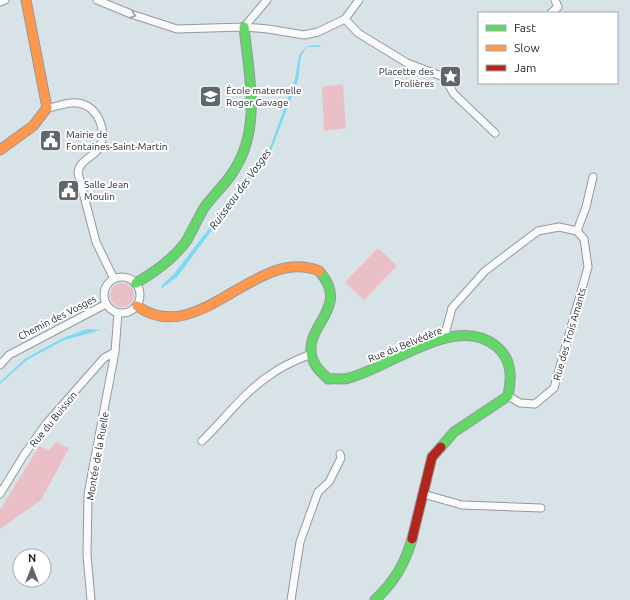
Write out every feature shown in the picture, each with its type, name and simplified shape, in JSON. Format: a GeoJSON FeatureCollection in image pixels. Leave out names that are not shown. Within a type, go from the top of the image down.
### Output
{"type":"FeatureCollection","features":[{"type":"Feature","properties":{"kind":"street"},"geometry":{"type":"LineString","coordinates":[[0,2],[5,0]]}},
{"type":"Feature","properties":{"kind":"street"},"geometry":{"type":"LineString","coordinates":[[0,150],[36,124],[43,117],[47,108],[26,0]]}},
{"type":"Feature","properties":{"kind":"street"},"geometry":{"type":"LineString","coordinates":[[97,0],[131,14],[177,29],[268,29],[304,35],[318,32],[346,19],[359,0]]}},
{"type":"Feature","properties":{"kind":"street"},"geometry":{"type":"LineString","coordinates":[[136,283],[164,264],[183,245],[207,203],[234,172],[246,150],[251,132],[253,116],[244,28],[267,0]]}},
{"type":"Feature","properties":{"kind":"street"},"geometry":{"type":"LineString","coordinates":[[552,12],[558,7],[555,0]]}},
{"type":"Feature","properties":{"kind":"street"},"geometry":{"type":"LineString","coordinates":[[346,19],[358,34],[407,63],[444,77],[454,94],[495,133]]}},
{"type":"Feature","properties":{"kind":"street"},"geometry":{"type":"LineString","coordinates":[[47,108],[68,103],[78,103],[93,112],[101,125],[102,140],[98,148],[82,162],[78,168],[78,173],[96,242],[106,267],[114,279]]}},
{"type":"Feature","properties":{"kind":"street"},"geometry":{"type":"LineString","coordinates":[[444,338],[452,308],[485,271],[538,231],[559,227],[577,232],[586,207],[593,178]]}},
{"type":"Feature","properties":{"kind":"street","name":"Rue des Trois Amants"},"geometry":{"type":"LineString","coordinates":[[508,396],[520,403],[535,404],[554,388],[588,267],[584,239],[577,232]]}},
{"type":"Feature","properties":{"kind":"street"},"geometry":{"type":"LineString","coordinates":[[137,306],[143,312],[161,318],[200,309],[224,298],[270,271],[294,266],[318,270],[328,282],[330,301],[321,326],[311,344],[311,354],[289,363],[268,375],[235,405],[202,442]]}},
{"type":"Feature","properties":{"kind":"street"},"geometry":{"type":"LineString","coordinates":[[126,277],[136,283],[141,294],[137,306],[130,312],[118,313],[106,304],[104,293],[106,287],[114,279],[126,277]]}},
{"type":"Feature","properties":{"kind":"street","name":"Chemin des Vosges"},"geometry":{"type":"LineString","coordinates":[[0,365],[9,354],[106,304]]}},
{"type":"Feature","properties":{"kind":"street","name":"Montée de la Ruelle"},"geometry":{"type":"LineString","coordinates":[[91,600],[86,556],[88,494],[115,352],[118,313]]}},
{"type":"Feature","properties":{"kind":"street","name":"Rue du Belvédère"},"geometry":{"type":"LineString","coordinates":[[311,354],[315,367],[328,378],[350,378],[444,338],[475,335],[495,342],[507,357],[513,377],[508,396]]}},
{"type":"Feature","properties":{"kind":"street","name":"Rue du Buisson"},"geometry":{"type":"LineString","coordinates":[[0,494],[24,455],[46,424],[104,358],[115,352]]}},
{"type":"Feature","properties":{"kind":"street"},"geometry":{"type":"LineString","coordinates":[[375,600],[394,581],[407,557],[432,457],[454,432],[508,396]]}},
{"type":"Feature","properties":{"kind":"street"},"geometry":{"type":"LineString","coordinates":[[291,600],[300,542],[318,492],[329,482],[341,458],[340,454]]}},
{"type":"Feature","properties":{"kind":"street"},"geometry":{"type":"LineString","coordinates":[[423,494],[462,505],[541,508]]}},
{"type":"Feature","properties":{"kind":"shaded area"},"geometry":{"type":"Polygon","coordinates":[[[343,84],[346,128],[324,131],[322,87],[343,84]]]}},
{"type":"Feature","properties":{"kind":"shaded area"},"geometry":{"type":"Polygon","coordinates":[[[378,248],[397,266],[364,300],[345,282],[378,248]]]}},
{"type":"Feature","properties":{"kind":"shaded area"},"geometry":{"type":"Polygon","coordinates":[[[122,283],[131,286],[134,295],[131,304],[122,307],[113,304],[110,295],[113,286],[122,283]]]}},
{"type":"Feature","properties":{"kind":"shaded area"},"geometry":{"type":"Polygon","coordinates":[[[56,442],[69,448],[41,500],[0,529],[0,510],[39,446],[49,450],[56,442]]]}},
{"type":"Feature","properties":{"kind":"water","name":"Ruisseau des Vosges"},"geometry":{"type":"Polygon","coordinates":[[[320,45],[321,47],[307,47],[301,56],[298,80],[271,151],[177,277],[162,288],[161,286],[174,274],[269,150],[295,79],[299,55],[307,46],[320,45]]]}},
{"type":"Feature","properties":{"kind":"water"},"geometry":{"type":"Polygon","coordinates":[[[87,329],[101,330],[64,340],[27,360],[0,384],[0,382],[26,358],[63,338],[87,329]]]}},
{"type":"Feature","properties":{"kind":"traffic: fast"},"geometry":{"type":"LineString","coordinates":[[136,283],[164,264],[182,247],[204,208],[230,177],[242,155],[248,138],[251,120],[250,83],[244,27]]}},
{"type":"Feature","properties":{"kind":"traffic: fast"},"geometry":{"type":"LineString","coordinates":[[319,271],[328,284],[331,296],[329,306],[314,335],[311,346],[312,357],[316,366],[328,379],[349,378],[366,372],[403,354],[443,339],[462,336],[480,337],[496,346],[501,351],[510,369],[508,396],[454,432],[441,447]]}},
{"type":"Feature","properties":{"kind":"traffic: fast"},"geometry":{"type":"LineString","coordinates":[[375,600],[398,572],[406,557],[412,539]]}},
{"type":"Feature","properties":{"kind":"traffic: slow"},"geometry":{"type":"LineString","coordinates":[[0,150],[33,126],[47,108],[26,0]]}},
{"type":"Feature","properties":{"kind":"traffic: slow"},"geometry":{"type":"LineString","coordinates":[[137,306],[160,316],[183,315],[205,307],[250,282],[273,272],[296,267],[319,271]]}},
{"type":"Feature","properties":{"kind":"traffic: jam"},"geometry":{"type":"LineString","coordinates":[[412,539],[432,457],[441,447]]}},
{"type":"Feature","properties":{"kind":"place","name":"Placette des Prolières"},"geometry":{"type":"Point","coordinates":[450,77]}},
{"type":"Feature","properties":{"kind":"place","name":"École maternelle Roger Gavage"},"geometry":{"type":"Point","coordinates":[211,96]}},
{"type":"Feature","properties":{"kind":"place","name":"Mairie de Fontaines-Saint-Martin"},"geometry":{"type":"Point","coordinates":[50,140]}},
{"type":"Feature","properties":{"kind":"place","name":"Salle Jean Moulin"},"geometry":{"type":"Point","coordinates":[68,190]}}]}
